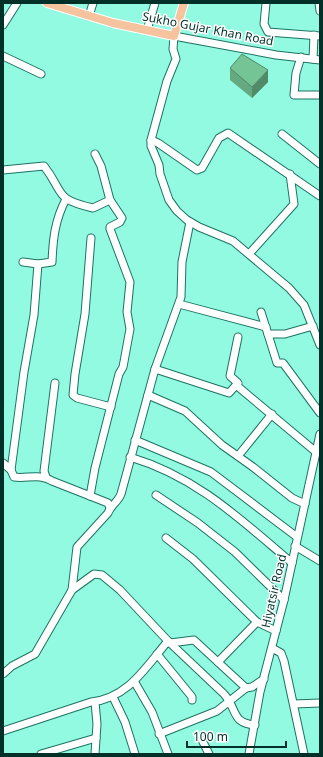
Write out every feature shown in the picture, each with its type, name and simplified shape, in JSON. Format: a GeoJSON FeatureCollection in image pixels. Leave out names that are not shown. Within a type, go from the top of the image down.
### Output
{"type":"FeatureCollection","features":[{"type":"Feature","properties":{"kind":"main road","name":"Sukho Gujar Khan Road"},"geometry":{"type":"LineString","coordinates":[[47,3],[89,16],[174,36]]}},
{"type":"Feature","properties":{"kind":"main road"},"geometry":{"type":"LineString","coordinates":[[174,36],[184,3]]}},
{"type":"Feature","properties":{"kind":"street"},"geometry":{"type":"LineString","coordinates":[[3,25],[17,3]]}},
{"type":"Feature","properties":{"kind":"street"},"geometry":{"type":"LineString","coordinates":[[89,16],[93,3]]}},
{"type":"Feature","properties":{"kind":"street"},"geometry":{"type":"LineString","coordinates":[[147,30],[153,3]]}},
{"type":"Feature","properties":{"kind":"street"},"geometry":{"type":"LineString","coordinates":[[266,3],[264,24],[268,32],[317,35],[316,59]]}},
{"type":"Feature","properties":{"kind":"street"},"geometry":{"type":"LineString","coordinates":[[319,3],[320,12]]}},
{"type":"Feature","properties":{"kind":"street"},"geometry":{"type":"LineString","coordinates":[[174,36],[173,49],[176,58],[167,81],[151,140],[151,146],[159,165],[160,174],[169,200],[177,211],[190,222],[233,241],[289,288],[304,305],[320,345]]}},
{"type":"Feature","properties":{"kind":"street","name":"Sukho Gujar Khan Road"},"geometry":{"type":"LineString","coordinates":[[174,36],[316,59]]}},
{"type":"Feature","properties":{"kind":"street"},"geometry":{"type":"LineString","coordinates":[[3,56],[41,74]]}},
{"type":"Feature","properties":{"kind":"street"},"geometry":{"type":"LineString","coordinates":[[300,57],[296,73],[294,95],[320,95]]}},
{"type":"Feature","properties":{"kind":"street"},"geometry":{"type":"LineString","coordinates":[[151,140],[158,143],[197,170],[202,168],[219,138],[228,133],[283,172],[290,174],[320,196]]}},
{"type":"Feature","properties":{"kind":"street"},"geometry":{"type":"LineString","coordinates":[[282,134],[320,164]]}},
{"type":"Feature","properties":{"kind":"street"},"geometry":{"type":"LineString","coordinates":[[90,496],[95,468],[119,374],[123,367],[130,329],[127,312],[129,277],[110,229],[110,227],[120,222],[122,218],[110,200],[101,166],[95,154]]}},
{"type":"Feature","properties":{"kind":"street"},"geometry":{"type":"LineString","coordinates":[[3,170],[44,166],[56,189],[66,199],[75,204],[93,208],[110,200]]}},
{"type":"Feature","properties":{"kind":"street"},"geometry":{"type":"LineString","coordinates":[[249,254],[294,204],[290,174]]}},
{"type":"Feature","properties":{"kind":"street"},"geometry":{"type":"LineString","coordinates":[[23,262],[38,264],[52,262],[54,230],[58,214],[66,199]]}},
{"type":"Feature","properties":{"kind":"street"},"geometry":{"type":"LineString","coordinates":[[72,590],[76,547],[108,513],[121,494],[155,369],[179,304],[184,248],[190,222]]}},
{"type":"Feature","properties":{"kind":"street"},"geometry":{"type":"LineString","coordinates":[[91,238],[85,314],[73,395],[77,398],[111,407]]}},
{"type":"Feature","properties":{"kind":"street"},"geometry":{"type":"LineString","coordinates":[[11,470],[24,372],[34,315],[38,264]]}},
{"type":"Feature","properties":{"kind":"street"},"geometry":{"type":"LineString","coordinates":[[179,304],[267,331],[285,334],[313,326]]}},
{"type":"Feature","properties":{"kind":"street"},"geometry":{"type":"LineString","coordinates":[[261,312],[277,363],[283,362],[320,413]]}},
{"type":"Feature","properties":{"kind":"street"},"geometry":{"type":"LineString","coordinates":[[238,337],[230,376],[238,383],[236,385],[316,452]]}},
{"type":"Feature","properties":{"kind":"street"},"geometry":{"type":"LineString","coordinates":[[155,369],[228,393],[236,385]]}},
{"type":"Feature","properties":{"kind":"street"},"geometry":{"type":"LineString","coordinates":[[46,477],[44,471],[55,383]]}},
{"type":"Feature","properties":{"kind":"street"},"geometry":{"type":"LineString","coordinates":[[148,395],[185,411],[222,445],[292,498],[305,504]]}},
{"type":"Feature","properties":{"kind":"street"},"geometry":{"type":"LineString","coordinates":[[238,456],[272,414]]}},
{"type":"Feature","properties":{"kind":"street","name":"Hiyatsir Road"},"geometry":{"type":"LineString","coordinates":[[249,754],[264,679],[284,600],[297,537],[305,504],[317,466],[316,452],[320,434]]}},
{"type":"Feature","properties":{"kind":"street"},"geometry":{"type":"LineString","coordinates":[[135,440],[206,470],[297,537]]}},
{"type":"Feature","properties":{"kind":"street"},"geometry":{"type":"LineString","coordinates":[[130,457],[171,472],[217,499],[292,563]]}},
{"type":"Feature","properties":{"kind":"street"},"geometry":{"type":"LineString","coordinates":[[3,463],[11,470],[14,477],[46,477],[108,503],[110,508]]}},
{"type":"Feature","properties":{"kind":"street"},"geometry":{"type":"LineString","coordinates":[[156,495],[198,523],[235,552],[284,600]]}},
{"type":"Feature","properties":{"kind":"street"},"geometry":{"type":"LineString","coordinates":[[166,538],[193,559],[257,622],[276,631]]}},
{"type":"Feature","properties":{"kind":"street"},"geometry":{"type":"LineString","coordinates":[[295,546],[320,561]]}},
{"type":"Feature","properties":{"kind":"street"},"geometry":{"type":"LineString","coordinates":[[3,674],[12,666],[35,654],[72,590],[94,574],[102,575],[120,590],[169,642],[230,701],[238,721],[244,724],[255,725]]}},
{"type":"Feature","properties":{"kind":"street"},"geometry":{"type":"LineString","coordinates":[[218,662],[257,622]]}},
{"type":"Feature","properties":{"kind":"street"},"geometry":{"type":"LineString","coordinates":[[3,731],[113,696],[128,688],[169,642],[194,640],[246,688]]}},
{"type":"Feature","properties":{"kind":"street"},"geometry":{"type":"LineString","coordinates":[[272,648],[281,653],[294,704],[304,754]]}},
{"type":"Feature","properties":{"kind":"street"},"geometry":{"type":"LineString","coordinates":[[157,654],[192,697],[192,700]]}},
{"type":"Feature","properties":{"kind":"street"},"geometry":{"type":"LineString","coordinates":[[160,734],[207,716],[230,701],[246,688],[252,688],[264,679]]}},
{"type":"Feature","properties":{"kind":"street"},"geometry":{"type":"LineString","coordinates":[[134,681],[152,712],[168,754]]}},
{"type":"Feature","properties":{"kind":"street"},"geometry":{"type":"LineString","coordinates":[[113,696],[125,722],[135,754]]}},
{"type":"Feature","properties":{"kind":"street"},"geometry":{"type":"LineString","coordinates":[[95,702],[95,754]]}},
{"type":"Feature","properties":{"kind":"street"},"geometry":{"type":"LineString","coordinates":[[294,704],[320,703]]}},
{"type":"Feature","properties":{"kind":"street"},"geometry":{"type":"LineString","coordinates":[[41,754],[96,738]]}},
{"type":"Feature","properties":{"kind":"street"},"geometry":{"type":"LineString","coordinates":[[202,740],[209,754]]}},
{"type":"Feature","properties":{"kind":"building"},"geometry":{"type":"Polygon","coordinates":[[[242,54],[268,70],[252,87],[230,68],[242,54]]]}}]}
